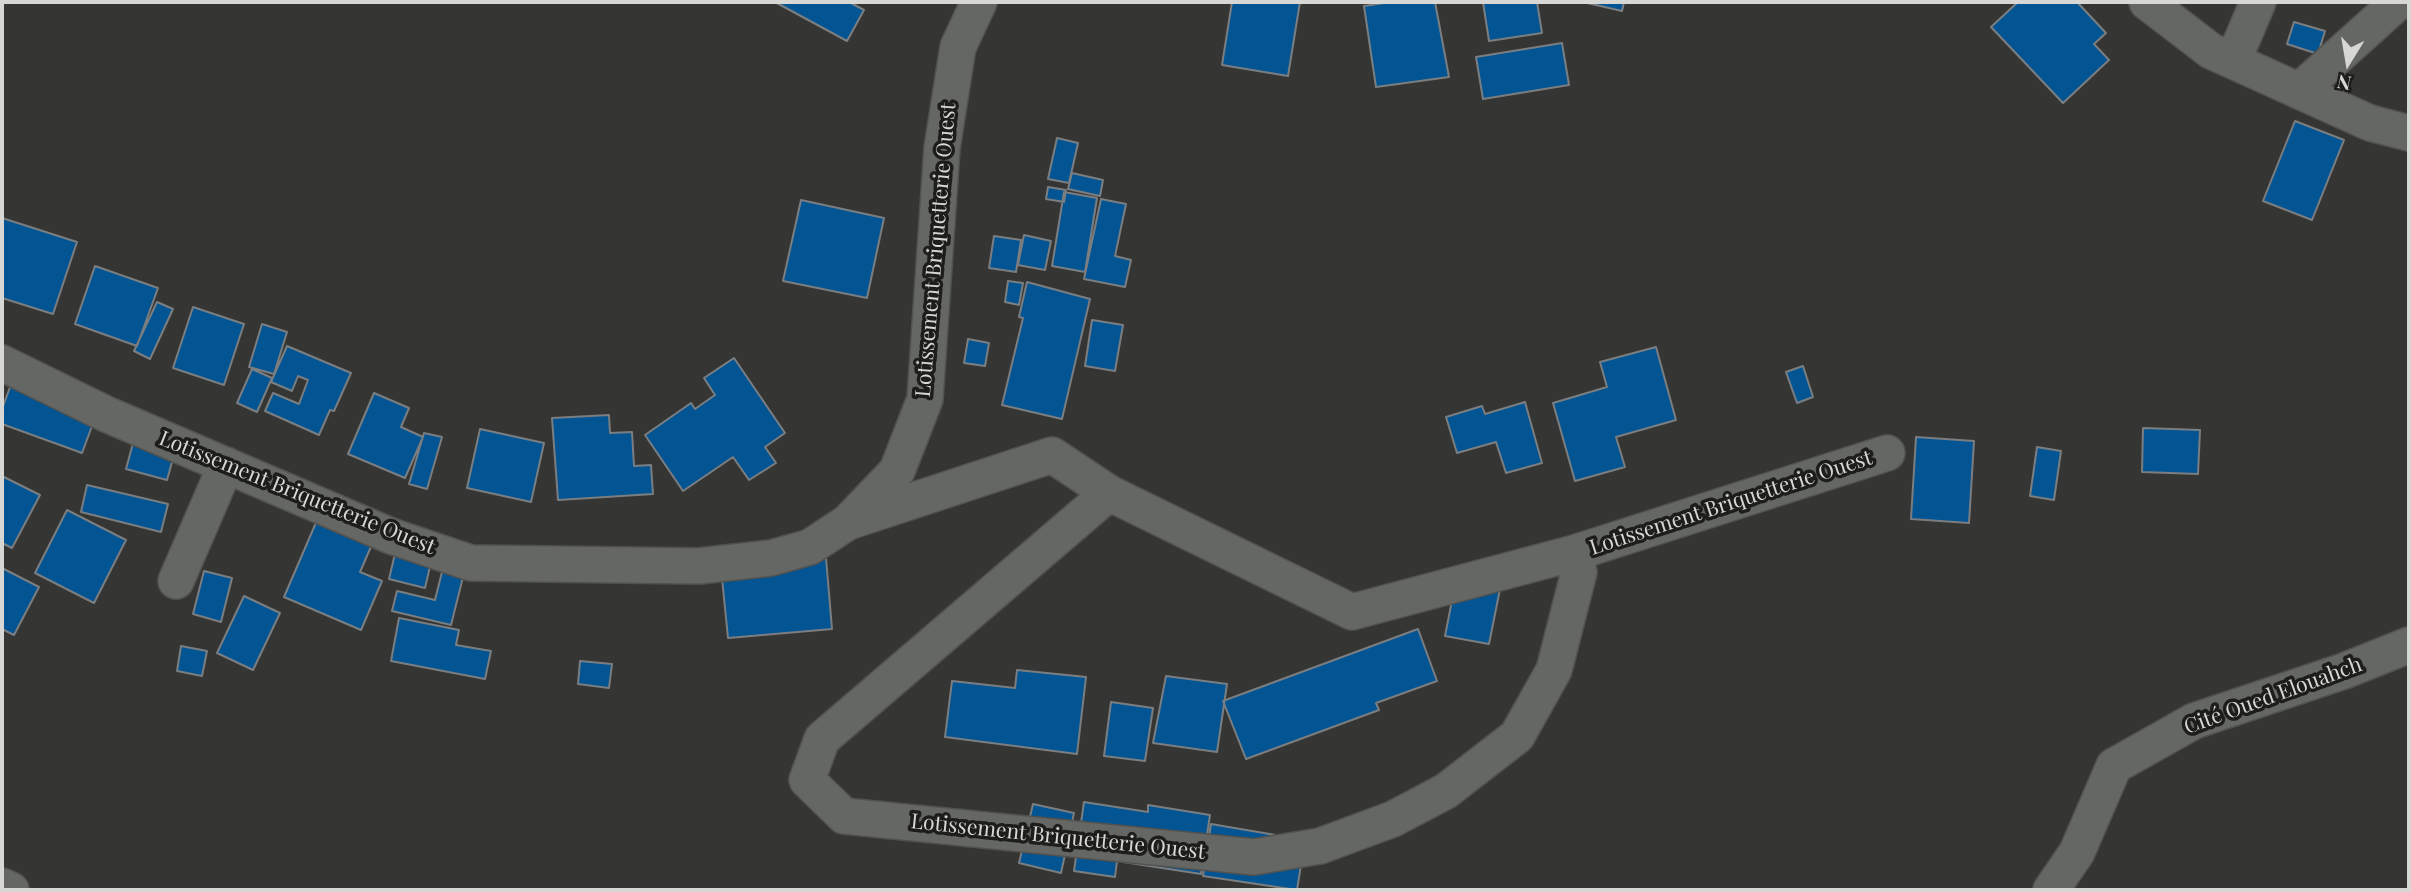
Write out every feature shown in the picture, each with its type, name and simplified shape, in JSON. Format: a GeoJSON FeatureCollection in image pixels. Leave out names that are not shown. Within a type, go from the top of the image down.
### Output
{"type":"FeatureCollection","features":[{"type":"Feature","properties":{"kind":"street","name":"Lotissement Briquetterie Ouest"},"geometry":{"type":"LineString","coordinates":[[2,363],[106,414],[390,536],[471,563],[699,566],[771,558],[810,547],[848,522],[897,471],[925,400],[942,148],[958,47],[979,2]]}},
{"type":"Feature","properties":{"kind":"street"},"geometry":{"type":"LineString","coordinates":[[2147,2],[2211,51],[2370,123],[2409,133]]}},
{"type":"Feature","properties":{"kind":"street"},"geometry":{"type":"LineString","coordinates":[[2233,61],[2258,2]]}},
{"type":"Feature","properties":{"kind":"street"},"geometry":{"type":"LineString","coordinates":[[2299,91],[2398,2]]}},
{"type":"Feature","properties":{"kind":"street","name":"Lotissement Briquetterie Ouest"},"geometry":{"type":"LineString","coordinates":[[848,522],[1052,455],[1109,493],[1352,612],[1574,553],[1887,453]]}},
{"type":"Feature","properties":{"kind":"street"},"geometry":{"type":"LineString","coordinates":[[176,581],[226,465]]}},
{"type":"Feature","properties":{"kind":"street","name":"Lotissement Briquetterie Ouest"},"geometry":{"type":"LineString","coordinates":[[1109,493],[821,739],[807,780],[844,816],[1254,857],[1320,846],[1393,818],[1446,791],[1517,736],[1553,670],[1579,572],[1574,553]]}},
{"type":"Feature","properties":{"kind":"street","name":"Cité Oued Elouahch"},"geometry":{"type":"LineString","coordinates":[[2050,890],[2077,852],[2114,766],[2194,721],[2344,671],[2409,645]]}},
{"type":"Feature","properties":{"kind":"street"},"geometry":{"type":"LineString","coordinates":[[2,886],[12,890]]}},
{"type":"Feature","properties":{"kind":"building"},"geometry":{"type":"Polygon","coordinates":[[[775,2],[849,2],[864,10],[847,41],[775,2]]]}},
{"type":"Feature","properties":{"kind":"building"},"geometry":{"type":"Polygon","coordinates":[[[1232,2],[1300,2],[1288,76],[1222,65],[1232,2]]]}},
{"type":"Feature","properties":{"kind":"building"},"geometry":{"type":"Polygon","coordinates":[[[1391,2],[1435,2],[1449,77],[1376,87],[1364,6],[1391,2]]]}},
{"type":"Feature","properties":{"kind":"building"},"geometry":{"type":"Polygon","coordinates":[[[1483,2],[1537,2],[1542,33],[1489,41],[1483,2]]]}},
{"type":"Feature","properties":{"kind":"building"},"geometry":{"type":"Polygon","coordinates":[[[1583,2],[1624,2],[1622,11],[1583,2]]]}},
{"type":"Feature","properties":{"kind":"building"},"geometry":{"type":"Polygon","coordinates":[[[2018,2],[2077,2],[2106,33],[2094,44],[2109,60],[2063,103],[1991,27],[2018,2]]]}},
{"type":"Feature","properties":{"kind":"building"},"geometry":{"type":"Polygon","coordinates":[[[2294,22],[2325,31],[2318,54],[2287,44],[2294,22]]]}},
{"type":"Feature","properties":{"kind":"building"},"geometry":{"type":"Polygon","coordinates":[[[1562,43],[1569,85],[1483,99],[1476,57],[1562,43]]]}},
{"type":"Feature","properties":{"kind":"building"},"geometry":{"type":"Polygon","coordinates":[[[2295,121],[2344,140],[2312,220],[2263,201],[2295,121]]]}},
{"type":"Feature","properties":{"kind":"building"},"geometry":{"type":"Polygon","coordinates":[[[1057,138],[1078,143],[1069,183],[1048,179],[1057,138]]]}},
{"type":"Feature","properties":{"kind":"building"},"geometry":{"type":"Polygon","coordinates":[[[1072,173],[1103,180],[1100,196],[1068,189],[1072,173]]]}},
{"type":"Feature","properties":{"kind":"building"},"geometry":{"type":"Polygon","coordinates":[[[1048,187],[1066,190],[1064,202],[1046,199],[1048,187]]]}},
{"type":"Feature","properties":{"kind":"building"},"geometry":{"type":"Polygon","coordinates":[[[1064,192],[1097,198],[1085,272],[1052,266],[1064,192]]]}},
{"type":"Feature","properties":{"kind":"building"},"geometry":{"type":"Polygon","coordinates":[[[1101,199],[1126,204],[1115,256],[1131,260],[1125,287],[1084,279],[1101,199]]]}},
{"type":"Feature","properties":{"kind":"building"},"geometry":{"type":"Polygon","coordinates":[[[801,200],[884,218],[867,298],[783,281],[801,200]]]}},
{"type":"Feature","properties":{"kind":"building"},"geometry":{"type":"Polygon","coordinates":[[[2,218],[77,242],[53,314],[2,298],[2,218]]]}},
{"type":"Feature","properties":{"kind":"building"},"geometry":{"type":"Polygon","coordinates":[[[1024,235],[1051,241],[1045,270],[1018,265],[1024,235]]]}},
{"type":"Feature","properties":{"kind":"building"},"geometry":{"type":"Polygon","coordinates":[[[994,236],[1021,240],[1016,272],[989,268],[994,236]]]}},
{"type":"Feature","properties":{"kind":"building"},"geometry":{"type":"Polygon","coordinates":[[[95,266],[158,288],[137,346],[75,324],[95,266]]]}},
{"type":"Feature","properties":{"kind":"building"},"geometry":{"type":"Polygon","coordinates":[[[1008,281],[1023,283],[1019,305],[1005,302],[1008,281]]]}},
{"type":"Feature","properties":{"kind":"building"},"geometry":{"type":"Polygon","coordinates":[[[1027,282],[1090,299],[1062,419],[1002,405],[1023,318],[1019,317],[1027,282]]]}},
{"type":"Feature","properties":{"kind":"building"},"geometry":{"type":"Polygon","coordinates":[[[157,302],[173,309],[150,359],[134,351],[157,302]]]}},
{"type":"Feature","properties":{"kind":"building"},"geometry":{"type":"Polygon","coordinates":[[[193,307],[244,324],[224,385],[173,368],[193,307]]]}},
{"type":"Feature","properties":{"kind":"building"},"geometry":{"type":"Polygon","coordinates":[[[1092,320],[1123,325],[1115,371],[1085,366],[1092,320]]]}},
{"type":"Feature","properties":{"kind":"building"},"geometry":{"type":"Polygon","coordinates":[[[262,324],[287,332],[274,374],[249,367],[262,324]]]}},
{"type":"Feature","properties":{"kind":"building"},"geometry":{"type":"Polygon","coordinates":[[[968,339],[989,343],[985,366],[964,363],[968,339]]]}},
{"type":"Feature","properties":{"kind":"building"},"geometry":{"type":"Polygon","coordinates":[[[287,346],[351,373],[334,411],[330,410],[319,435],[265,411],[273,393],[299,404],[308,380],[298,376],[292,391],[271,382],[287,346]]]}},
{"type":"Feature","properties":{"kind":"building"},"geometry":{"type":"Polygon","coordinates":[[[1656,347],[1676,420],[1616,437],[1625,467],[1575,481],[1553,403],[1607,387],[1600,362],[1656,347]]]}},
{"type":"Feature","properties":{"kind":"building"},"geometry":{"type":"Polygon","coordinates":[[[734,358],[785,433],[765,447],[776,463],[749,480],[733,457],[683,491],[645,435],[691,403],[695,409],[715,395],[704,378],[734,358]]]}},
{"type":"Feature","properties":{"kind":"building"},"geometry":{"type":"Polygon","coordinates":[[[1803,366],[1813,397],[1797,403],[1786,372],[1803,366]]]}},
{"type":"Feature","properties":{"kind":"building"},"geometry":{"type":"Polygon","coordinates":[[[252,369],[272,378],[257,412],[237,403],[252,369]]]}},
{"type":"Feature","properties":{"kind":"building"},"geometry":{"type":"Polygon","coordinates":[[[13,379],[98,410],[82,453],[2,424],[2,409],[13,379]]]}},
{"type":"Feature","properties":{"kind":"building"},"geometry":{"type":"Polygon","coordinates":[[[374,393],[409,408],[401,427],[423,437],[405,478],[348,454],[374,393]]]}},
{"type":"Feature","properties":{"kind":"building"},"geometry":{"type":"Polygon","coordinates":[[[1525,402],[1542,463],[1506,473],[1496,442],[1457,453],[1446,417],[1482,406],[1485,414],[1525,402]]]}},
{"type":"Feature","properties":{"kind":"building"},"geometry":{"type":"Polygon","coordinates":[[[609,415],[610,433],[632,432],[634,466],[651,465],[653,494],[558,500],[552,418],[609,415]]]}},
{"type":"Feature","properties":{"kind":"building"},"geometry":{"type":"Polygon","coordinates":[[[2143,428],[2200,430],[2198,474],[2142,472],[2143,428]]]}},
{"type":"Feature","properties":{"kind":"building"},"geometry":{"type":"Polygon","coordinates":[[[480,429],[544,443],[531,502],[467,488],[480,429]]]}},
{"type":"Feature","properties":{"kind":"building"},"geometry":{"type":"Polygon","coordinates":[[[136,432],[177,444],[167,480],[126,469],[136,432]]]}},
{"type":"Feature","properties":{"kind":"building"},"geometry":{"type":"Polygon","coordinates":[[[424,433],[442,437],[427,489],[409,484],[424,433]]]}},
{"type":"Feature","properties":{"kind":"building"},"geometry":{"type":"Polygon","coordinates":[[[1916,437],[1974,441],[1969,523],[1911,519],[1916,437]]]}},
{"type":"Feature","properties":{"kind":"building"},"geometry":{"type":"Polygon","coordinates":[[[2037,447],[2061,451],[2054,500],[2030,496],[2037,447]]]}},
{"type":"Feature","properties":{"kind":"building"},"geometry":{"type":"Polygon","coordinates":[[[2,476],[40,495],[12,548],[2,543],[2,476]]]}},
{"type":"Feature","properties":{"kind":"building"},"geometry":{"type":"Polygon","coordinates":[[[87,485],[168,504],[161,532],[81,512],[87,485]]]}},
{"type":"Feature","properties":{"kind":"building"},"geometry":{"type":"Polygon","coordinates":[[[67,510],[126,540],[94,603],[35,573],[67,510]]]}},
{"type":"Feature","properties":{"kind":"building"},"geometry":{"type":"Polygon","coordinates":[[[321,511],[376,535],[360,572],[382,581],[361,630],[284,597],[321,511]]]}},
{"type":"Feature","properties":{"kind":"building"},"geometry":{"type":"Polygon","coordinates":[[[399,537],[435,545],[425,588],[389,579],[399,537]]]}},
{"type":"Feature","properties":{"kind":"building"},"geometry":{"type":"Polygon","coordinates":[[[446,556],[467,561],[451,625],[392,611],[397,591],[435,600],[446,556]]]}},
{"type":"Feature","properties":{"kind":"building"},"geometry":{"type":"Polygon","coordinates":[[[826,558],[832,629],[728,638],[721,568],[826,558]]]}},
{"type":"Feature","properties":{"kind":"building"},"geometry":{"type":"Polygon","coordinates":[[[2,568],[39,587],[14,635],[2,629],[2,568]]]}},
{"type":"Feature","properties":{"kind":"building"},"geometry":{"type":"Polygon","coordinates":[[[204,571],[232,578],[221,622],[193,614],[204,571]]]}},
{"type":"Feature","properties":{"kind":"building"},"geometry":{"type":"Polygon","coordinates":[[[1456,580],[1500,589],[1489,644],[1445,636],[1456,580]]]}},
{"type":"Feature","properties":{"kind":"building"},"geometry":{"type":"Polygon","coordinates":[[[244,596],[280,613],[253,670],[217,653],[244,596]]]}},
{"type":"Feature","properties":{"kind":"building"},"geometry":{"type":"Polygon","coordinates":[[[399,618],[459,630],[456,645],[491,651],[485,679],[391,661],[399,618]]]}},
{"type":"Feature","properties":{"kind":"building"},"geometry":{"type":"Polygon","coordinates":[[[1418,629],[1437,681],[1376,703],[1379,710],[1246,759],[1223,701],[1418,629]]]}},
{"type":"Feature","properties":{"kind":"building"},"geometry":{"type":"Polygon","coordinates":[[[181,646],[207,651],[202,676],[177,671],[181,646]]]}},
{"type":"Feature","properties":{"kind":"building"},"geometry":{"type":"Polygon","coordinates":[[[580,661],[612,664],[609,688],[578,684],[580,661]]]}},
{"type":"Feature","properties":{"kind":"building"},"geometry":{"type":"Polygon","coordinates":[[[1017,670],[1086,677],[1077,754],[945,737],[952,681],[1015,688],[1017,670]]]}},
{"type":"Feature","properties":{"kind":"building"},"geometry":{"type":"Polygon","coordinates":[[[1166,676],[1227,684],[1217,752],[1153,743],[1166,676]]]}},
{"type":"Feature","properties":{"kind":"building"},"geometry":{"type":"Polygon","coordinates":[[[1111,702],[1153,708],[1145,761],[1104,756],[1111,702]]]}},
{"type":"Feature","properties":{"kind":"building"},"geometry":{"type":"Polygon","coordinates":[[[1084,802],[1148,812],[1148,805],[1210,815],[1201,874],[1117,861],[1115,877],[1074,871],[1084,802]]]}},
{"type":"Feature","properties":{"kind":"building"},"geometry":{"type":"Polygon","coordinates":[[[1033,804],[1074,813],[1061,873],[1019,863],[1033,804]]]}},
{"type":"Feature","properties":{"kind":"building"},"geometry":{"type":"Polygon","coordinates":[[[1211,824],[1305,840],[1297,890],[1203,876],[1211,824]]]}}]}
